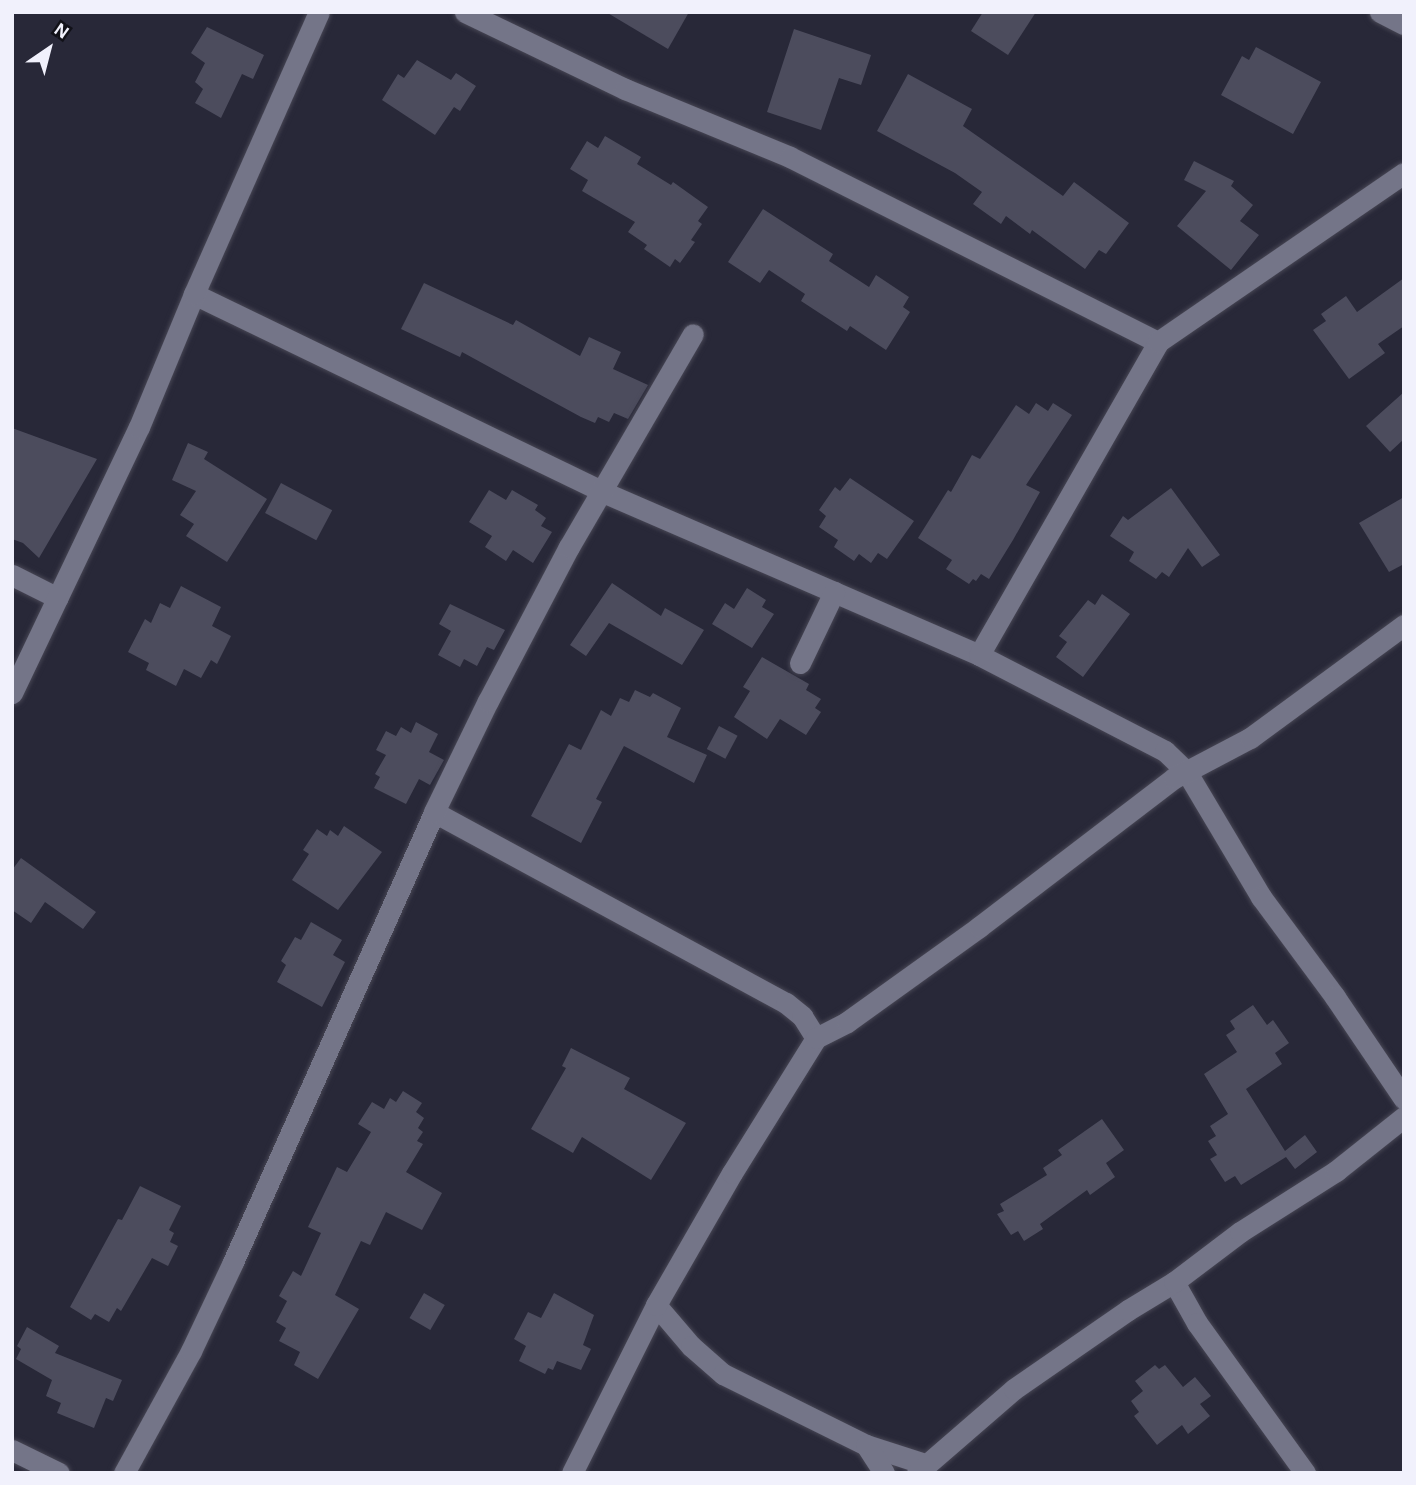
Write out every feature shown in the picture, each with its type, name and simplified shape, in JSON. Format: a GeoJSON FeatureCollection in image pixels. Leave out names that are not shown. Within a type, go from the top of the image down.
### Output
{"type":"FeatureCollection","features":[{"type":"Feature","properties":{"kind":"street"},"geometry":{"type":"LineString","coordinates":[[12,693],[139,427],[194,294],[319,12]]}},
{"type":"Feature","properties":{"kind":"street"},"geometry":{"type":"LineString","coordinates":[[465,12],[625,89],[802,163],[1158,342]]}},
{"type":"Feature","properties":{"kind":"street"},"geometry":{"type":"LineString","coordinates":[[1380,12],[1404,24]]}},
{"type":"Feature","properties":{"kind":"street"},"geometry":{"type":"LineString","coordinates":[[979,655],[1158,342],[1404,173]]}},
{"type":"Feature","properties":{"kind":"street"},"geometry":{"type":"LineString","coordinates":[[194,294],[603,492],[979,655],[1146,739],[1172,757],[1186,771],[1261,897],[1335,997],[1404,1099]]}},
{"type":"Feature","properties":{"kind":"street"},"geometry":{"type":"LineString","coordinates":[[124,1473],[191,1351],[233,1262],[433,812],[569,547],[693,334]]}},
{"type":"Feature","properties":{"kind":"street"},"geometry":{"type":"LineString","coordinates":[[12,575],[58,598]]}},
{"type":"Feature","properties":{"kind":"street"},"geometry":{"type":"LineString","coordinates":[[800,663],[834,592]]}},
{"type":"Feature","properties":{"kind":"street"},"geometry":{"type":"LineString","coordinates":[[572,1473],[656,1306],[732,1173],[816,1038],[866,1009],[1186,771],[1250,738],[1404,625]]}},
{"type":"Feature","properties":{"kind":"street"},"geometry":{"type":"LineString","coordinates":[[433,812],[786,1003],[802,1016],[816,1038]]}},
{"type":"Feature","properties":{"kind":"street"},"geometry":{"type":"LineString","coordinates":[[656,1306],[691,1346],[723,1374],[770,1400],[921,1468],[1014,1389],[1128,1310],[1174,1282],[1240,1232],[1336,1171],[1404,1117]]}},
{"type":"Feature","properties":{"kind":"street"},"geometry":{"type":"LineString","coordinates":[[1174,1282],[1216,1351],[1305,1473]]}},
{"type":"Feature","properties":{"kind":"street"},"geometry":{"type":"LineString","coordinates":[[866,1445],[884,1473]]}},
{"type":"Feature","properties":{"kind":"street"},"geometry":{"type":"LineString","coordinates":[[12,1450],[59,1473]]}},
{"type":"Feature","properties":{"kind":"building"},"geometry":{"type":"Polygon","coordinates":[[[606,12],[689,12],[668,49],[606,12]]]}},
{"type":"Feature","properties":{"kind":"building"},"geometry":{"type":"Polygon","coordinates":[[[983,12],[1036,12],[1008,55],[971,31],[983,12]]]}},
{"type":"Feature","properties":{"kind":"building"},"geometry":{"type":"Polygon","coordinates":[[[207,27],[264,55],[253,79],[242,74],[221,118],[195,103],[203,89],[195,82],[205,63],[191,53],[207,27]]]}},
{"type":"Feature","properties":{"kind":"building"},"geometry":{"type":"Polygon","coordinates":[[[794,29],[871,55],[861,85],[839,78],[821,130],[767,112],[794,29]]]}},
{"type":"Feature","properties":{"kind":"building"},"geometry":{"type":"Polygon","coordinates":[[[1256,47],[1321,82],[1293,134],[1221,95],[1242,56],[1249,60],[1256,47]]]}},
{"type":"Feature","properties":{"kind":"building"},"geometry":{"type":"Polygon","coordinates":[[[417,60],[451,80],[456,73],[476,86],[460,111],[454,107],[435,135],[382,100],[398,74],[404,78],[417,60]]]}},
{"type":"Feature","properties":{"kind":"building"},"geometry":{"type":"Polygon","coordinates":[[[908,74],[972,109],[963,126],[1063,196],[1074,182],[1129,223],[1106,254],[1099,250],[1085,269],[1032,230],[1030,234],[1006,216],[1001,224],[973,204],[982,192],[955,173],[877,131],[908,74]]]}},
{"type":"Feature","properties":{"kind":"building"},"geometry":{"type":"Polygon","coordinates":[[[605,136],[641,157],[637,164],[671,185],[673,182],[708,207],[698,221],[702,224],[691,240],[695,242],[680,263],[675,259],[670,267],[644,249],[647,245],[628,232],[635,222],[582,191],[588,180],[570,169],[587,141],[598,148],[605,136]]]}},
{"type":"Feature","properties":{"kind":"building"},"geometry":{"type":"Polygon","coordinates":[[[1194,161],[1234,181],[1231,186],[1253,205],[1240,221],[1259,235],[1231,270],[1177,226],[1206,191],[1184,180],[1194,161]]]}},
{"type":"Feature","properties":{"kind":"building"},"geometry":{"type":"Polygon","coordinates":[[[763,209],[833,254],[829,261],[869,287],[876,275],[909,297],[903,307],[910,312],[886,350],[850,326],[847,331],[801,301],[805,294],[769,270],[760,283],[728,262],[763,209]]]}},
{"type":"Feature","properties":{"kind":"building"},"geometry":{"type":"Polygon","coordinates":[[[1404,278],[1404,326],[1378,344],[1385,353],[1349,379],[1313,330],[1326,321],[1321,314],[1346,296],[1357,312],[1404,278]]]}},
{"type":"Feature","properties":{"kind":"building"},"geometry":{"type":"Polygon","coordinates":[[[424,283],[513,325],[516,320],[580,356],[589,337],[621,352],[613,369],[648,385],[628,419],[614,413],[609,422],[598,417],[595,423],[581,417],[462,352],[460,357],[401,329],[424,283]]]}},
{"type":"Feature","properties":{"kind":"building"},"geometry":{"type":"Polygon","coordinates":[[[1404,392],[1404,439],[1390,452],[1366,426],[1404,392]]]}},
{"type":"Feature","properties":{"kind":"building"},"geometry":{"type":"Polygon","coordinates":[[[1036,403],[1048,411],[1053,403],[1072,415],[1026,485],[1040,492],[1013,540],[989,579],[981,574],[976,581],[973,579],[969,584],[946,569],[952,560],[918,538],[948,490],[951,492],[972,455],[980,459],[1016,405],[1029,414],[1036,403]]]}},
{"type":"Feature","properties":{"kind":"building"},"geometry":{"type":"Polygon","coordinates":[[[12,428],[97,459],[39,558],[23,543],[12,539],[12,428]]]}},
{"type":"Feature","properties":{"kind":"building"},"geometry":{"type":"Polygon","coordinates":[[[188,443],[208,452],[204,459],[267,499],[227,562],[186,536],[194,524],[180,515],[196,491],[172,480],[188,443]]]}},
{"type":"Feature","properties":{"kind":"building"},"geometry":{"type":"Polygon","coordinates":[[[850,478],[914,521],[887,559],[878,553],[871,563],[859,554],[854,561],[834,547],[838,540],[819,527],[826,516],[819,510],[835,487],[840,491],[850,478]]]}},
{"type":"Feature","properties":{"kind":"building"},"geometry":{"type":"Polygon","coordinates":[[[281,483],[332,510],[316,540],[265,513],[281,483]]]}},
{"type":"Feature","properties":{"kind":"building"},"geometry":{"type":"Polygon","coordinates":[[[1171,488],[1220,555],[1202,567],[1188,548],[1169,577],[1162,572],[1156,579],[1129,561],[1134,552],[1110,536],[1123,516],[1128,520],[1171,488]]]}},
{"type":"Feature","properties":{"kind":"building"},"geometry":{"type":"Polygon","coordinates":[[[489,490],[506,500],[512,490],[538,505],[535,510],[546,518],[541,526],[552,532],[533,563],[513,550],[506,561],[485,547],[492,536],[469,522],[489,490]]]}},
{"type":"Feature","properties":{"kind":"building"},"geometry":{"type":"Polygon","coordinates":[[[1404,497],[1404,564],[1389,572],[1359,523],[1404,497]]]}},
{"type":"Feature","properties":{"kind":"building"},"geometry":{"type":"Polygon","coordinates":[[[612,583],[661,616],[665,608],[704,630],[682,665],[609,623],[586,656],[570,645],[612,583]]]}},
{"type":"Feature","properties":{"kind":"building"},"geometry":{"type":"Polygon","coordinates":[[[181,586],[221,607],[212,626],[231,636],[217,664],[211,660],[201,678],[184,669],[176,686],[146,670],[149,663],[128,652],[145,619],[151,623],[160,603],[170,608],[181,586]]]}},
{"type":"Feature","properties":{"kind":"building"},"geometry":{"type":"Polygon","coordinates":[[[747,588],[766,600],[762,607],[774,614],[752,648],[712,624],[725,603],[734,609],[747,588]]]}},
{"type":"Feature","properties":{"kind":"building"},"geometry":{"type":"Polygon","coordinates":[[[1102,594],[1130,614],[1083,677],[1056,657],[1067,642],[1059,636],[1088,600],[1095,605],[1102,594]]]}},
{"type":"Feature","properties":{"kind":"building"},"geometry":{"type":"Polygon","coordinates":[[[450,604],[505,630],[494,650],[487,647],[477,666],[464,659],[460,667],[438,655],[451,631],[439,624],[450,604]]]}},
{"type":"Feature","properties":{"kind":"building"},"geometry":{"type":"Polygon","coordinates":[[[762,657],[809,684],[806,690],[821,699],[815,708],[821,712],[806,735],[780,719],[767,739],[734,717],[750,691],[743,687],[762,657]]]}},
{"type":"Feature","properties":{"kind":"building"},"geometry":{"type":"Polygon","coordinates":[[[635,690],[650,697],[653,693],[681,708],[667,737],[707,755],[694,783],[624,746],[596,799],[602,802],[581,843],[531,816],[569,744],[581,750],[601,710],[611,716],[620,698],[629,702],[635,690]]]}},
{"type":"Feature","properties":{"kind":"building"},"geometry":{"type":"Polygon","coordinates":[[[416,722],[438,734],[429,752],[444,760],[430,785],[419,779],[406,804],[374,788],[380,777],[375,774],[386,755],[376,750],[386,731],[396,736],[401,727],[411,733],[416,722]]]}},
{"type":"Feature","properties":{"kind":"building"},"geometry":{"type":"Polygon","coordinates":[[[719,726],[738,736],[725,759],[707,749],[719,726]]]}},
{"type":"Feature","properties":{"kind":"building"},"geometry":{"type":"Polygon","coordinates":[[[344,826],[382,852],[338,910],[292,880],[309,854],[303,850],[317,829],[327,836],[330,830],[338,836],[344,826]]]}},
{"type":"Feature","properties":{"kind":"building"},"geometry":{"type":"Polygon","coordinates":[[[21,858],[96,912],[83,929],[45,902],[31,923],[12,910],[12,870],[21,858]]]}},
{"type":"Feature","properties":{"kind":"building"},"geometry":{"type":"Polygon","coordinates":[[[311,922],[342,940],[333,955],[345,962],[322,1007],[277,982],[286,965],[281,961],[295,937],[301,940],[311,922]]]}},
{"type":"Feature","properties":{"kind":"building"},"geometry":{"type":"Polygon","coordinates":[[[1253,1005],[1267,1025],[1273,1020],[1289,1043],[1275,1053],[1282,1064],[1246,1089],[1285,1151],[1305,1135],[1317,1152],[1295,1169],[1286,1157],[1241,1185],[1235,1176],[1225,1182],[1210,1159],[1217,1155],[1208,1141],[1216,1136],[1210,1126],[1228,1114],[1204,1074],[1237,1052],[1226,1035],[1235,1029],[1230,1021],[1253,1005]]]}},
{"type":"Feature","properties":{"kind":"building"},"geometry":{"type":"Polygon","coordinates":[[[571,1048],[630,1078],[624,1089],[686,1123],[651,1180],[582,1137],[573,1153],[531,1129],[566,1068],[562,1066],[571,1048]]]}},
{"type":"Feature","properties":{"kind":"building"},"geometry":{"type":"Polygon","coordinates":[[[403,1091],[422,1103],[416,1112],[424,1118],[418,1128],[423,1132],[417,1141],[423,1144],[406,1172],[442,1193],[422,1230],[386,1212],[370,1245],[361,1241],[335,1295],[359,1309],[318,1379],[294,1365],[300,1352],[279,1341],[286,1328],[276,1322],[287,1301],[279,1296],[293,1271],[301,1276],[321,1233],[308,1227],[337,1167],[347,1172],[371,1132],[358,1124],[372,1102],[384,1109],[390,1098],[396,1102],[403,1091]]]}},
{"type":"Feature","properties":{"kind":"building"},"geometry":{"type":"Polygon","coordinates":[[[1102,1119],[1124,1150],[1106,1163],[1115,1177],[1090,1195],[1087,1190],[1040,1224],[1043,1229],[1024,1241],[1018,1231],[1011,1235],[997,1214],[1004,1211],[1000,1204],[1047,1175],[1043,1168],[1062,1155],[1058,1150],[1102,1119]]]}},
{"type":"Feature","properties":{"kind":"building"},"geometry":{"type":"Polygon","coordinates":[[[140,1186],[181,1206],[169,1230],[174,1233],[170,1242],[178,1246],[168,1266],[152,1258],[121,1311],[117,1308],[109,1322],[95,1314],[91,1320],[70,1307],[118,1219],[122,1220],[140,1186]]]}},
{"type":"Feature","properties":{"kind":"building"},"geometry":{"type":"Polygon","coordinates":[[[424,1293],[445,1305],[430,1330],[410,1318],[424,1293]]]}},
{"type":"Feature","properties":{"kind":"building"},"geometry":{"type":"Polygon","coordinates":[[[554,1293],[594,1315],[583,1345],[591,1349],[581,1370],[557,1361],[553,1370],[548,1368],[545,1374],[519,1361],[526,1346],[514,1339],[528,1312],[541,1318],[554,1293]]]}},
{"type":"Feature","properties":{"kind":"building"},"geometry":{"type":"Polygon","coordinates":[[[27,1327],[59,1346],[55,1353],[122,1380],[113,1401],[106,1398],[94,1428],[57,1413],[61,1403],[46,1396],[52,1380],[16,1359],[21,1349],[17,1346],[27,1327]]]}},
{"type":"Feature","properties":{"kind":"building"},"geometry":{"type":"Polygon","coordinates":[[[1155,1365],[1159,1369],[1165,1365],[1183,1387],[1195,1377],[1211,1396],[1200,1404],[1210,1416],[1188,1434],[1182,1425],[1157,1445],[1134,1416],[1139,1412],[1131,1401],[1143,1391],[1135,1381],[1155,1365]]]}}]}
